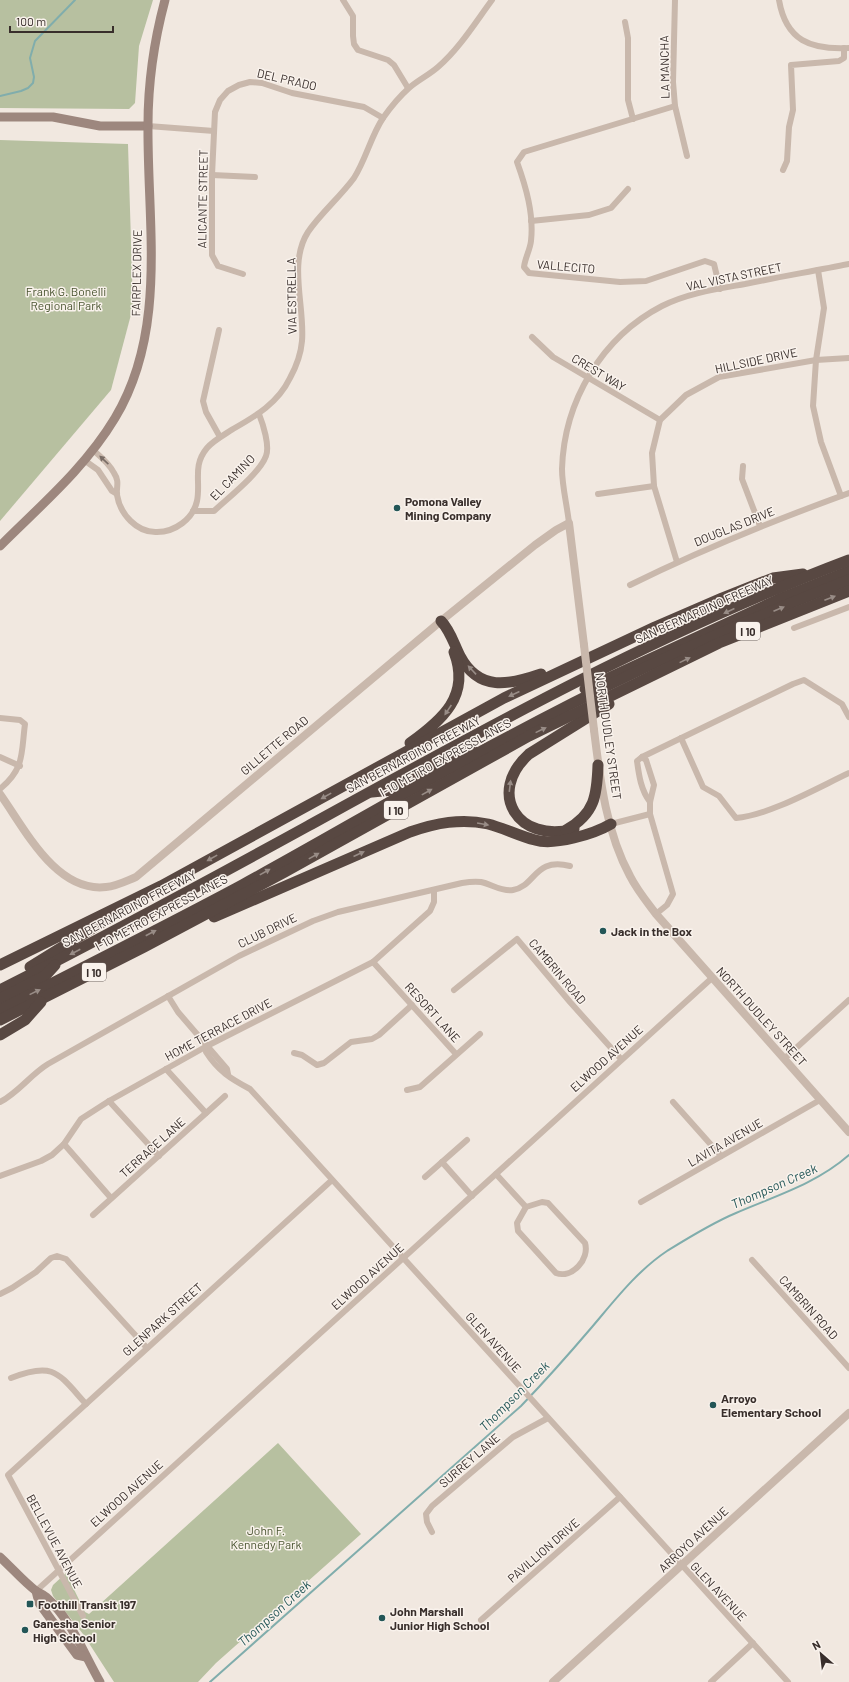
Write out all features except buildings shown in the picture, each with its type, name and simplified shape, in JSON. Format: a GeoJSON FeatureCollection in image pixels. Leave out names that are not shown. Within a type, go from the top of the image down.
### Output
{"type":"FeatureCollection","features":[{"type":"Feature","properties":{"kind":"highway","name":"SAN BERNARDINO FREEWAY"},"geometry":{"type":"LineString","coordinates":[[0,990],[132,922],[367,792],[547,697],[640,651],[816,573],[849,560]]}},
{"type":"Feature","properties":{"kind":"highway","name":"I-10 METRO EXPRESSLANES"},"geometry":{"type":"LineString","coordinates":[[367,792],[393,790],[610,677],[784,597],[849,571]]}},
{"type":"Feature","properties":{"kind":"highway"},"geometry":{"type":"LineString","coordinates":[[0,965],[161,886],[498,701],[669,621],[773,578],[816,573]]}},
{"type":"Feature","properties":{"kind":"highway","name":"I-10 METRO EXPRESSLANES"},"geometry":{"type":"LineString","coordinates":[[0,1010],[236,888],[477,753],[550,715],[677,654],[849,580]]}},
{"type":"Feature","properties":{"kind":"highway","name":"I 10"},"geometry":{"type":"LineString","coordinates":[[0,1020],[144,947],[291,868],[529,736],[719,644],[849,591]]}},
{"type":"Feature","properties":{"kind":"highway"},"geometry":{"type":"LineString","coordinates":[[441,621],[446,626],[462,658],[470,668],[478,676],[487,681],[496,683],[519,682],[600,653]]}},
{"type":"Feature","properties":{"kind":"highway"},"geometry":{"type":"LineString","coordinates":[[371,772],[436,724],[446,713],[452,703],[458,683],[457,661],[442,628],[441,621]]}},
{"type":"Feature","properties":{"kind":"highway"},"geometry":{"type":"LineString","coordinates":[[611,824],[601,822],[562,832],[548,832],[534,829],[517,816],[512,806],[510,795],[513,772],[519,763],[529,754],[650,677]]}},
{"type":"Feature","properties":{"kind":"highway"},"geometry":{"type":"LineString","coordinates":[[562,832],[577,823],[594,802],[597,792],[598,765]]}},
{"type":"Feature","properties":{"kind":"highway"},"geometry":{"type":"LineString","coordinates":[[144,947],[410,832],[428,826],[458,821],[488,824],[536,841],[545,842],[557,841],[602,829],[611,824]]}},
{"type":"Feature","properties":{"kind":"highway"},"geometry":{"type":"LineString","coordinates":[[0,986],[161,886]]}},
{"type":"Feature","properties":{"kind":"highway"},"geometry":{"type":"LineString","coordinates":[[0,999],[45,976],[59,960]]}},
{"type":"Feature","properties":{"kind":"highway"},"geometry":{"type":"LineString","coordinates":[[0,1035],[26,1020],[45,997]]}},
{"type":"Feature","properties":{"kind":"main road","name":"FAIRPLEX DRIVE"},"geometry":{"type":"LineString","coordinates":[[0,546],[67,480],[93,450],[115,418],[129,390],[140,359],[146,332],[151,277],[148,126],[149,89],[156,32],[165,0]]}},
{"type":"Feature","properties":{"kind":"main road"},"geometry":{"type":"LineString","coordinates":[[0,117],[52,117],[100,126],[148,126]]}},
{"type":"Feature","properties":{"kind":"main road"},"geometry":{"type":"LineString","coordinates":[[0,1557],[36,1591],[46,1597],[67,1623],[85,1650],[86,1658],[100,1682]]}},
{"type":"Feature","properties":{"kind":"street"},"geometry":{"type":"LineString","coordinates":[[343,0],[353,16],[354,44],[358,50],[388,60],[394,65],[408,88]]}},
{"type":"Feature","properties":{"kind":"street","name":"VIA ESTRELLA"},"geometry":{"type":"LineString","coordinates":[[193,511],[198,500],[197,473],[200,460],[207,448],[220,437],[259,414],[280,396],[298,361],[302,341],[299,269],[301,253],[307,233],[354,177],[383,118],[408,88],[438,67],[457,47],[492,0]]}},
{"type":"Feature","properties":{"kind":"street","name":"LA MANCHA"},"geometry":{"type":"LineString","coordinates":[[675,0],[673,82],[675,106],[687,156]]}},
{"type":"Feature","properties":{"kind":"street"},"geometry":{"type":"LineString","coordinates":[[779,0],[787,27],[796,37],[806,44],[820,47],[846,48],[844,58],[839,62],[791,66],[793,110],[789,127],[787,161],[784,170]]}},
{"type":"Feature","properties":{"kind":"street"},"geometry":{"type":"LineString","coordinates":[[625,22],[628,38],[628,100],[633,119]]}},
{"type":"Feature","properties":{"kind":"street","name":"DEL PRADO"},"geometry":{"type":"LineString","coordinates":[[214,131],[215,112],[220,100],[228,91],[239,85],[250,82],[262,83],[292,93],[364,108],[383,118]]}},
{"type":"Feature","properties":{"kind":"street","name":"VALLECITO"},"geometry":{"type":"LineString","coordinates":[[675,106],[524,152],[516,162],[527,188],[531,221],[531,242],[525,258],[524,267],[529,273],[620,282],[646,281],[705,261],[714,264],[720,289]]}},
{"type":"Feature","properties":{"kind":"street"},"geometry":{"type":"LineString","coordinates":[[148,126],[214,131]]}},
{"type":"Feature","properties":{"kind":"street","name":"ALICANTE STREET"},"geometry":{"type":"LineString","coordinates":[[214,131],[212,175],[212,255],[218,266],[243,274]]}},
{"type":"Feature","properties":{"kind":"street"},"geometry":{"type":"LineString","coordinates":[[212,175],[255,177]]}},
{"type":"Feature","properties":{"kind":"street"},"geometry":{"type":"LineString","coordinates":[[531,221],[589,215],[611,208],[628,189]]}},
{"type":"Feature","properties":{"kind":"street","name":"VAL VISTA STREET"},"geometry":{"type":"LineString","coordinates":[[569,523],[562,469],[565,438],[574,406],[586,378],[607,348],[639,321],[662,306],[698,293],[849,264]]}},
{"type":"Feature","properties":{"kind":"street"},"geometry":{"type":"LineString","coordinates":[[818,270],[824,308],[816,360],[813,406],[821,442],[841,496]]}},
{"type":"Feature","properties":{"kind":"street"},"geometry":{"type":"LineString","coordinates":[[219,330],[203,401],[206,412],[220,437]]}},
{"type":"Feature","properties":{"kind":"street","name":"CREST WAY"},"geometry":{"type":"LineString","coordinates":[[532,337],[553,357],[586,378],[660,420]]}},
{"type":"Feature","properties":{"kind":"street","name":"HILLSIDE DRIVE"},"geometry":{"type":"LineString","coordinates":[[660,420],[686,395],[719,376],[816,360],[849,358]]}},
{"type":"Feature","properties":{"kind":"street","name":"EL CAMINO"},"geometry":{"type":"LineString","coordinates":[[193,511],[214,511],[260,467],[267,455],[265,431],[259,414]]}},
{"type":"Feature","properties":{"kind":"street"},"geometry":{"type":"LineString","coordinates":[[660,420],[652,453],[654,486],[677,562]]}},
{"type":"Feature","properties":{"kind":"street"},"geometry":{"type":"LineString","coordinates":[[93,450],[108,463],[114,471],[118,480],[117,494],[128,518],[135,525],[148,532],[165,532],[172,530],[185,521],[193,511]]}},
{"type":"Feature","properties":{"kind":"street"},"geometry":{"type":"LineString","coordinates":[[84,460],[98,470],[112,491],[117,494]]}},
{"type":"Feature","properties":{"kind":"street"},"geometry":{"type":"LineString","coordinates":[[743,466],[742,479],[760,526]]}},
{"type":"Feature","properties":{"kind":"street"},"geometry":{"type":"LineString","coordinates":[[104,478],[114,471]]}},
{"type":"Feature","properties":{"kind":"street"},"geometry":{"type":"LineString","coordinates":[[598,494],[654,486]]}},
{"type":"Feature","properties":{"kind":"street","name":"DOUGLAS DRIVE"},"geometry":{"type":"LineString","coordinates":[[630,585],[677,562],[760,526],[849,493]]}},
{"type":"Feature","properties":{"kind":"street","name":"GILLETTE ROAD"},"geometry":{"type":"LineString","coordinates":[[0,794],[45,857],[61,874],[78,884],[92,887],[106,887],[120,884],[136,877],[441,621],[535,545],[569,523]]}},
{"type":"Feature","properties":{"kind":"street","name":"NORTH DUDLEY STREET"},"geometry":{"type":"LineString","coordinates":[[569,523],[598,765],[611,824],[621,856],[630,877],[656,914],[849,1132]]}},
{"type":"Feature","properties":{"kind":"street"},"geometry":{"type":"LineString","coordinates":[[794,628],[849,607]]}},
{"type":"Feature","properties":{"kind":"street"},"geometry":{"type":"LineString","coordinates":[[650,802],[643,793],[637,761],[642,757],[804,680],[842,704],[849,717]]}},
{"type":"Feature","properties":{"kind":"street"},"geometry":{"type":"LineString","coordinates":[[0,718],[20,720],[25,724],[20,766],[17,772],[0,789]]}},
{"type":"Feature","properties":{"kind":"street"},"geometry":{"type":"LineString","coordinates":[[681,738],[703,787],[719,796],[736,818],[747,817],[763,812],[849,773]]}},
{"type":"Feature","properties":{"kind":"street"},"geometry":{"type":"LineString","coordinates":[[0,757],[20,766]]}},
{"type":"Feature","properties":{"kind":"street"},"geometry":{"type":"LineString","coordinates":[[642,757],[646,760],[653,780],[654,790],[650,802],[650,814],[673,894],[667,905],[656,914]]}},
{"type":"Feature","properties":{"kind":"street"},"geometry":{"type":"LineString","coordinates":[[641,782],[653,780]]}},
{"type":"Feature","properties":{"kind":"street"},"geometry":{"type":"LineString","coordinates":[[611,824],[650,814]]}},
{"type":"Feature","properties":{"kind":"street","name":"CLUB DRIVE"},"geometry":{"type":"LineString","coordinates":[[0,1102],[8,1098],[38,1070],[239,956],[324,916],[472,882],[480,882],[508,890],[515,890],[541,868],[552,864],[570,866]]}},
{"type":"Feature","properties":{"kind":"street","name":"HOME TERRACE DRIVE"},"geometry":{"type":"LineString","coordinates":[[0,1176],[41,1161],[64,1144],[81,1119],[109,1101],[207,1046],[373,962],[430,911],[434,902],[434,890]]}},
{"type":"Feature","properties":{"kind":"street","name":"CAMBRIN ROAD"},"geometry":{"type":"LineString","coordinates":[[454,990],[517,939],[570,1002],[622,1059]]}},
{"type":"Feature","properties":{"kind":"street","name":"RESORT LANE"},"geometry":{"type":"LineString","coordinates":[[373,962],[456,1054],[480,1034]]}},
{"type":"Feature","properties":{"kind":"street","name":"ELWOOD AVENUE"},"geometry":{"type":"LineString","coordinates":[[36,1591],[712,978]]}},
{"type":"Feature","properties":{"kind":"street","name":"GLEN AVENUE"},"geometry":{"type":"LineString","coordinates":[[168,996],[178,1012],[199,1034],[207,1046],[206,1052],[227,1069],[228,1074],[250,1089],[788,1682]]}},
{"type":"Feature","properties":{"kind":"street"},"geometry":{"type":"LineString","coordinates":[[784,1059],[849,1000]]}},
{"type":"Feature","properties":{"kind":"street"},"geometry":{"type":"LineString","coordinates":[[294,1053],[317,1065],[324,1063],[351,1042],[372,1039],[379,1035],[412,1005]]}},
{"type":"Feature","properties":{"kind":"street"},"geometry":{"type":"LineString","coordinates":[[407,1090],[420,1086],[456,1054]]}},
{"type":"Feature","properties":{"kind":"street"},"geometry":{"type":"LineString","coordinates":[[166,1069],[206,1113]]}},
{"type":"Feature","properties":{"kind":"street","name":"TERRACE LANE"},"geometry":{"type":"LineString","coordinates":[[93,1215],[225,1096]]}},
{"type":"Feature","properties":{"kind":"street","name":"LAVITA AVENUE"},"geometry":{"type":"LineString","coordinates":[[641,1202],[820,1100]]}},
{"type":"Feature","properties":{"kind":"street"},"geometry":{"type":"LineString","coordinates":[[109,1101],[159,1156]]}},
{"type":"Feature","properties":{"kind":"street"},"geometry":{"type":"LineString","coordinates":[[673,1102],[721,1156]]}},
{"type":"Feature","properties":{"kind":"street"},"geometry":{"type":"LineString","coordinates":[[426,1177],[466,1140]]}},
{"type":"Feature","properties":{"kind":"street"},"geometry":{"type":"LineString","coordinates":[[64,1144],[111,1198]]}},
{"type":"Feature","properties":{"kind":"street"},"geometry":{"type":"LineString","coordinates":[[442,1162],[472,1196]]}},
{"type":"Feature","properties":{"kind":"street"},"geometry":{"type":"LineString","coordinates":[[496,1174],[526,1207]]}},
{"type":"Feature","properties":{"kind":"street","name":"GLENPARK STREET"},"geometry":{"type":"LineString","coordinates":[[8,1475],[332,1180]]}},
{"type":"Feature","properties":{"kind":"street"},"geometry":{"type":"LineString","coordinates":[[542,1202],[548,1203],[585,1243],[587,1250],[586,1256],[569,1274],[562,1276],[556,1274],[518,1231],[517,1223],[526,1207],[542,1202]]}},
{"type":"Feature","properties":{"kind":"street"},"geometry":{"type":"LineString","coordinates":[[0,1294],[36,1272],[51,1258],[57,1256],[66,1258],[147,1348]]}},
{"type":"Feature","properties":{"kind":"street","name":"CAMBRIN ROAD"},"geometry":{"type":"LineString","coordinates":[[752,1260],[849,1368]]}},
{"type":"Feature","properties":{"kind":"street"},"geometry":{"type":"LineString","coordinates":[[11,1378],[40,1369],[51,1370],[61,1377],[86,1404]]}},
{"type":"Feature","properties":{"kind":"street","name":"ARROYO AVENUE"},"geometry":{"type":"LineString","coordinates":[[554,1682],[849,1413]]}},
{"type":"Feature","properties":{"kind":"street","name":"SURREY LANE"},"geometry":{"type":"LineString","coordinates":[[432,1532],[427,1522],[426,1514],[432,1506],[513,1437],[548,1418]]}},
{"type":"Feature","properties":{"kind":"street","name":"BELLEVUE AVENUE"},"geometry":{"type":"LineString","coordinates":[[8,1475],[83,1616]]}},
{"type":"Feature","properties":{"kind":"street","name":"PAVILLION DRIVE"},"geometry":{"type":"LineString","coordinates":[[481,1620],[620,1497]]}},
{"type":"Feature","properties":{"kind":"street"},"geometry":{"type":"LineString","coordinates":[[711,1682],[753,1643]]}},
{"type":"Feature","properties":{"kind":"green space"},"geometry":{"type":"Polygon","coordinates":[[[0,0],[153,0],[139,46],[135,103],[129,109],[0,108],[0,0]]]}},
{"type":"Feature","properties":{"kind":"green space","name":"Frank G. Bonelli Regional Park"},"geometry":{"type":"Polygon","coordinates":[[[0,140],[128,144],[133,307],[111,390],[0,521],[0,140]]]}},
{"type":"Feature","properties":{"kind":"green space","name":"John F. Kennedy Park"},"geometry":{"type":"Polygon","coordinates":[[[278,1443],[361,1534],[216,1663],[198,1682],[114,1682],[83,1634],[53,1596],[51,1590],[53,1585],[66,1573],[85,1612],[89,1614],[278,1443]]]}},
{"type":"Feature","properties":{"kind":"waterway"},"geometry":{"type":"LineString","coordinates":[[0,96],[21,91],[28,88],[33,83],[34,77],[30,58],[35,41],[75,0]]}},
{"type":"Feature","properties":{"kind":"waterway","name":"Thompson Creek"},"geometry":{"type":"LineString","coordinates":[[210,1682],[521,1406],[566,1357],[627,1286],[656,1259],[683,1241],[718,1221],[809,1182],[823,1174],[849,1155]]}},
{"type":"Feature","properties":{"kind":"place","name":"Pomona Valley Mining Company"},"geometry":{"type":"Point","coordinates":[397,508]}},
{"type":"Feature","properties":{"kind":"place","name":"Jack in the Box"},"geometry":{"type":"Point","coordinates":[603,931]}},
{"type":"Feature","properties":{"kind":"place","name":"Arroyo Elementary School"},"geometry":{"type":"Point","coordinates":[713,1405]}},
{"type":"Feature","properties":{"kind":"place","name":"Foothill Transit 197"},"geometry":{"type":"Point","coordinates":[30,1604]}},
{"type":"Feature","properties":{"kind":"place","name":"John Marshall Junior High School"},"geometry":{"type":"Point","coordinates":[382,1618]}},
{"type":"Feature","properties":{"kind":"place","name":"Ganesha Senior High School"},"geometry":{"type":"Point","coordinates":[25,1630]}}]}
